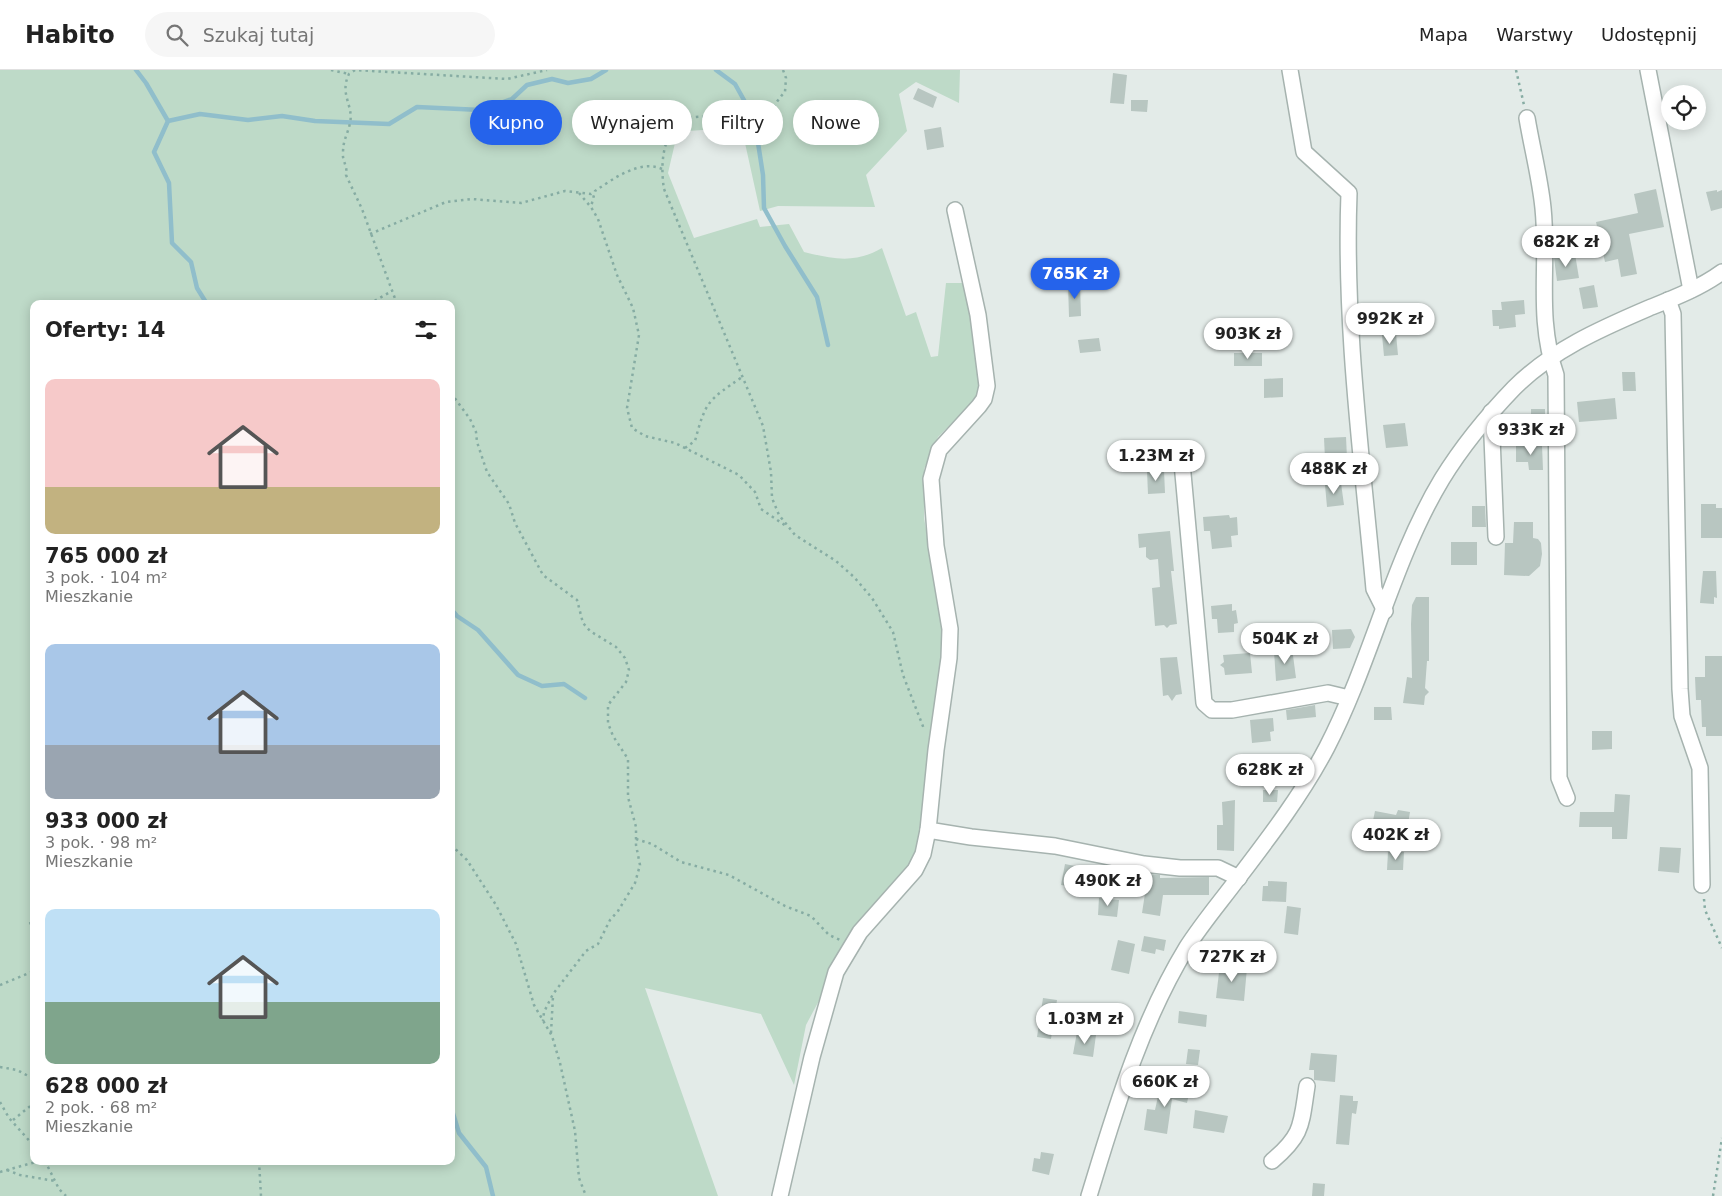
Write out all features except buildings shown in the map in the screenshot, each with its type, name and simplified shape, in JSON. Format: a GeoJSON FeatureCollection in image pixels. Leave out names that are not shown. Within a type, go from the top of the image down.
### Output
{"type":"FeatureCollection","features":[{"type":"Feature","properties":{"kind":"street"},"geometry":{"type":"LineString","coordinates":[[1290,70],[1304,152],[1349,192],[1347,238],[1351,329],[1374,590],[1385,611]]}},
{"type":"Feature","properties":{"kind":"street"},"geometry":{"type":"LineString","coordinates":[[1648,70],[1691,290]]}},
{"type":"Feature","properties":{"kind":"street"},"geometry":{"type":"LineString","coordinates":[[1527,118],[1543,209],[1543,310],[1550,358],[1556,375],[1559,778],[1567,798]]}},
{"type":"Feature","properties":{"kind":"street"},"geometry":{"type":"LineString","coordinates":[[780,1196],[827,1000],[836,972],[860,932],[915,870],[923,854],[928,830],[936,750],[949,658],[950,629],[936,546],[931,479],[939,450],[984,399],[988,386],[978,315],[955,210]]}},
{"type":"Feature","properties":{"kind":"street"},"geometry":{"type":"LineString","coordinates":[[1088,1196],[1128,1073],[1147,1028],[1186,949],[1298,797],[1331,739],[1385,611],[1407,553],[1441,481],[1465,444],[1491,412],[1518,384],[1550,358],[1585,337],[1691,290],[1722,272]]}},
{"type":"Feature","properties":{"kind":"street"},"geometry":{"type":"LineString","coordinates":[[1668,300],[1673,314],[1680,689],[1682,716],[1700,768],[1702,885]]}},
{"type":"Feature","properties":{"kind":"street"},"geometry":{"type":"LineString","coordinates":[[1491,412],[1496,537]]}},
{"type":"Feature","properties":{"kind":"street"},"geometry":{"type":"LineString","coordinates":[[1181,452],[1204,703],[1212,710],[1232,710],[1328,693],[1349,698]]}},
{"type":"Feature","properties":{"kind":"street"},"geometry":{"type":"LineString","coordinates":[[928,830],[971,838],[1055,846],[1144,864],[1180,868],[1218,868],[1239,878]]}},
{"type":"Feature","properties":{"kind":"street"},"geometry":{"type":"LineString","coordinates":[[1272,1161],[1286,1149],[1301,1129],[1307,1086]]}},
{"type":"Feature","properties":{"kind":"path"},"geometry":{"type":"LineString","coordinates":[[331,70],[349,74]]}},
{"type":"Feature","properties":{"kind":"path"},"geometry":{"type":"LineString","coordinates":[[395,300],[362,209],[346,175],[347,170],[342,156],[344,135],[350,122],[344,86],[349,74],[353,70],[507,79],[547,70]]}},
{"type":"Feature","properties":{"kind":"path"},"geometry":{"type":"LineString","coordinates":[[783,70],[786,78],[785,92],[763,119],[751,123],[697,116],[685,120],[676,127],[665,144],[662,169],[668,202],[705,283],[763,426],[771,472],[772,498],[779,514],[795,535],[836,561],[854,577],[872,598],[893,632],[903,675],[913,706],[936,750]]}},
{"type":"Feature","properties":{"kind":"path"},"geometry":{"type":"LineString","coordinates":[[1516,70],[1527,118]]}},
{"type":"Feature","properties":{"kind":"path"},"geometry":{"type":"LineString","coordinates":[[370,234],[446,202],[472,199],[521,203],[565,191],[591,194],[634,169],[648,166],[662,169]]}},
{"type":"Feature","properties":{"kind":"path"},"geometry":{"type":"LineString","coordinates":[[591,207],[595,191]]}},
{"type":"Feature","properties":{"kind":"path"},"geometry":{"type":"LineString","coordinates":[[579,193],[598,219],[624,294],[632,308],[639,335],[627,408],[632,428],[644,436],[675,443],[739,475],[755,492],[761,509],[790,528]]}},
{"type":"Feature","properties":{"kind":"path"},"geometry":{"type":"LineString","coordinates":[[376,300],[392,291]]}},
{"type":"Feature","properties":{"kind":"path"},"geometry":{"type":"LineString","coordinates":[[685,448],[695,441],[702,414],[712,398],[742,377]]}},
{"type":"Feature","properties":{"kind":"path"},"geometry":{"type":"LineString","coordinates":[[455,398],[470,419],[476,432],[477,442],[487,472],[509,504],[515,523],[543,575],[577,600],[584,623],[590,631],[616,647],[625,658],[629,670],[626,682],[608,705],[608,723],[613,736],[628,759],[628,797],[636,827],[640,865],[635,884],[610,920],[598,944],[586,951],[553,994],[544,1012],[543,1021]]}},
{"type":"Feature","properties":{"kind":"path"},"geometry":{"type":"LineString","coordinates":[[636,839],[652,844],[681,862],[728,875],[785,906],[811,916],[829,935],[849,948]]}},
{"type":"Feature","properties":{"kind":"path"},"geometry":{"type":"LineString","coordinates":[[455,849],[467,860],[496,905],[516,944],[529,993],[550,1034],[560,1063],[575,1132],[579,1178],[586,1196]]}},
{"type":"Feature","properties":{"kind":"path"},"geometry":{"type":"LineString","coordinates":[[1702,885],[1705,910],[1722,948]]}},
{"type":"Feature","properties":{"kind":"path"},"geometry":{"type":"LineString","coordinates":[[0,985],[30,973]]}},
{"type":"Feature","properties":{"kind":"path"},"geometry":{"type":"LineString","coordinates":[[550,1034],[553,994]]}},
{"type":"Feature","properties":{"kind":"path"},"geometry":{"type":"LineString","coordinates":[[0,1066],[17,1070],[30,1076]]}},
{"type":"Feature","properties":{"kind":"path"},"geometry":{"type":"LineString","coordinates":[[0,1102],[9,1118],[14,1120],[30,1141]]}},
{"type":"Feature","properties":{"kind":"path"},"geometry":{"type":"LineString","coordinates":[[14,1120],[30,1106]]}},
{"type":"Feature","properties":{"kind":"path"},"geometry":{"type":"LineString","coordinates":[[1713,1196],[1722,1138]]}},
{"type":"Feature","properties":{"kind":"path"},"geometry":{"type":"LineString","coordinates":[[0,1172],[30,1164]]}},
{"type":"Feature","properties":{"kind":"path"},"geometry":{"type":"LineString","coordinates":[[47,1165],[66,1196]]}},
{"type":"Feature","properties":{"kind":"path"},"geometry":{"type":"LineString","coordinates":[[259,1165],[261,1196]]}},
{"type":"Feature","properties":{"kind":"path"},"geometry":{"type":"LineString","coordinates":[[7,1170],[20,1175],[55,1180]]}},
{"type":"Feature","properties":{"kind":"green space"},"geometry":{"type":"Polygon","coordinates":[[[0,70],[960,70],[959,103],[916,82],[899,94],[907,131],[866,175],[875,207],[778,206],[760,211],[745,145],[783,145],[783,100],[702,100],[702,130],[692,131],[692,100],[572,100],[572,145],[675,145],[668,173],[694,238],[757,219],[760,227],[789,224],[804,252],[844,259],[862,256],[882,248],[906,316],[916,312],[931,357],[938,356],[946,283],[964,283],[983,392],[938,437],[924,469],[924,518],[945,635],[919,856],[856,931],[806,1025],[794,1085],[761,1014],[645,988],[718,1196],[0,1196],[0,70]]]}},
{"type":"Feature","properties":{"kind":"waterway"},"geometry":{"type":"LineString","coordinates":[[136,70],[146,83],[168,121],[154,152],[169,183],[172,243],[191,262],[197,288],[204,300]]}},
{"type":"Feature","properties":{"kind":"waterway"},"geometry":{"type":"LineString","coordinates":[[168,121],[200,114],[248,120],[282,116],[315,121],[389,124],[417,107],[481,110],[512,99],[527,85],[552,79],[568,83],[591,79],[606,70]]}},
{"type":"Feature","properties":{"kind":"waterway"},"geometry":{"type":"LineString","coordinates":[[716,70],[735,84],[744,100]]}},
{"type":"Feature","properties":{"kind":"waterway"},"geometry":{"type":"LineString","coordinates":[[758,145],[763,175],[764,208],[817,297],[828,345]]}},
{"type":"Feature","properties":{"kind":"waterway"},"geometry":{"type":"LineString","coordinates":[[455,614],[478,630],[518,675],[542,686],[564,684],[585,698]]}},
{"type":"Feature","properties":{"kind":"waterway"},"geometry":{"type":"LineString","coordinates":[[455,1120],[459,1133],[486,1167],[493,1196]]}}]}
